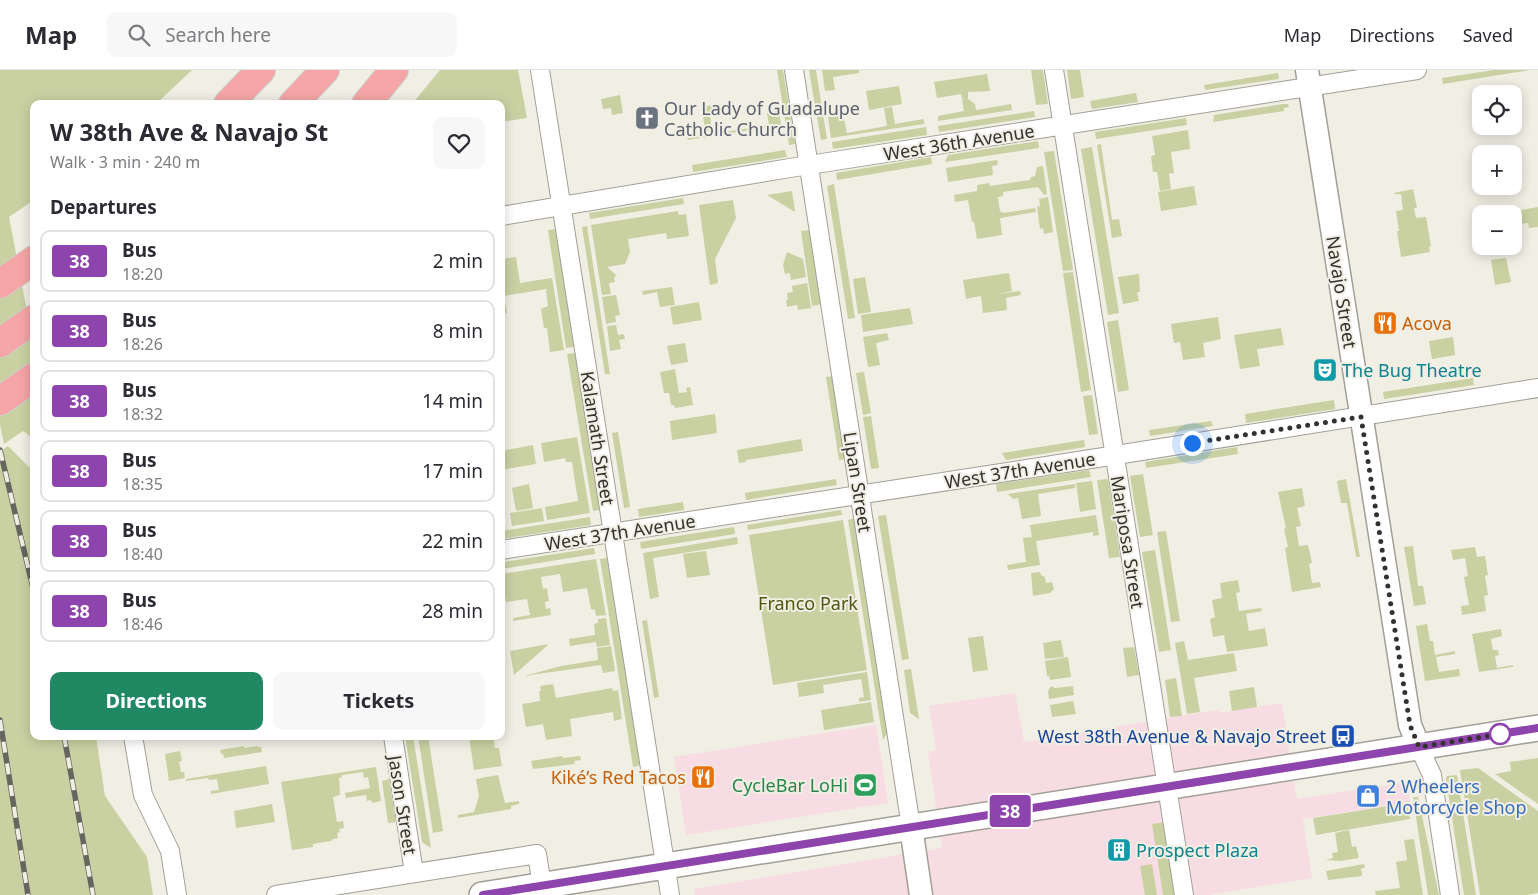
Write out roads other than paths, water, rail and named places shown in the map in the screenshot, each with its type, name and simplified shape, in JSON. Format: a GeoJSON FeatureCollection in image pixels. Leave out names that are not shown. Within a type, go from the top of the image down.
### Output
{"type":"FeatureCollection","features":[{"type":"Feature","properties":{"kind":"highway"},"geometry":{"type":"LineString","coordinates":[[232,100],[261,70]]}},
{"type":"Feature","properties":{"kind":"highway"},"geometry":{"type":"LineString","coordinates":[[297,100],[325,70]]}},
{"type":"Feature","properties":{"kind":"highway"},"geometry":{"type":"LineString","coordinates":[[369,100],[394,70]]}},
{"type":"Feature","properties":{"kind":"highway"},"geometry":{"type":"LineString","coordinates":[[0,284],[29,264]]}},
{"type":"Feature","properties":{"kind":"highway"},"geometry":{"type":"LineString","coordinates":[[0,343],[30,321]]}},
{"type":"Feature","properties":{"kind":"highway"},"geometry":{"type":"LineString","coordinates":[[0,401],[30,381]]}},
{"type":"Feature","properties":{"kind":"main road"},"geometry":{"type":"LineString","coordinates":[[482,895],[1538,728]]}},
{"type":"Feature","properties":{"kind":"street","name":"Kalamath Street"},"geometry":{"type":"LineString","coordinates":[[540,70],[670,895]]}},
{"type":"Feature","properties":{"kind":"street","name":"Lipan Street"},"geometry":{"type":"LineString","coordinates":[[794,70],[921,895]]}},
{"type":"Feature","properties":{"kind":"street","name":"Mariposa Street"},"geometry":{"type":"LineString","coordinates":[[1054,70],[1184,895]]}},
{"type":"Feature","properties":{"kind":"street","name":"West 36th Avenue"},"geometry":{"type":"LineString","coordinates":[[505,215],[1062,126],[1308,79],[1417,70]]}},
{"type":"Feature","properties":{"kind":"street","name":"Navajo Street"},"geometry":{"type":"LineString","coordinates":[[1308,79],[1410,725],[1432,775],[1450,895]]}},
{"type":"Feature","properties":{"kind":"street","name":"West 37th Avenue"},"geometry":{"type":"LineString","coordinates":[[505,549],[860,496],[1538,388]]}},
{"type":"Feature","properties":{"kind":"street"},"geometry":{"type":"LineString","coordinates":[[134,740],[143,795],[170,851],[177,895]]}},
{"type":"Feature","properties":{"kind":"street","name":"Jason Street"},"geometry":{"type":"LineString","coordinates":[[393,740],[414,873]]}},
{"type":"Feature","properties":{"kind":"street"},"geometry":{"type":"LineString","coordinates":[[276,895],[537,854],[542,886]]}},
{"type":"Feature","properties":{"kind":"railway"},"geometry":{"type":"LineString","coordinates":[[0,450],[30,575]]}},
{"type":"Feature","properties":{"kind":"railway"},"geometry":{"type":"LineString","coordinates":[[0,720],[28,895]]}},
{"type":"Feature","properties":{"kind":"railway"},"geometry":{"type":"LineString","coordinates":[[65,740],[93,895]]}},
{"type":"Feature","properties":{"kind":"place","name":"Our Lady of Guadalupe Catholic Church"},"geometry":{"type":"Point","coordinates":[647,118]}},
{"type":"Feature","properties":{"kind":"place","name":"Acova"},"geometry":{"type":"Point","coordinates":[1385,323]}},
{"type":"Feature","properties":{"kind":"place","name":"The Bug Theatre"},"geometry":{"type":"Point","coordinates":[1325,370]}},
{"type":"Feature","properties":{"kind":"place","name":"West 38th Avenue & Navajo Street"},"geometry":{"type":"Point","coordinates":[1343,736]}},
{"type":"Feature","properties":{"kind":"place","name":"Kiké’s Red Tacos"},"geometry":{"type":"Point","coordinates":[703,777]}},
{"type":"Feature","properties":{"kind":"place","name":"CycleBar LoHi"},"geometry":{"type":"Point","coordinates":[865,785]}},
{"type":"Feature","properties":{"kind":"place","name":"2 Wheelers Motorcycle Shop"},"geometry":{"type":"Point","coordinates":[1368,796]}},
{"type":"Feature","properties":{"kind":"place","name":"Prospect Plaza"},"geometry":{"type":"Point","coordinates":[1119,850]}},
{"type":"Feature","properties":{"kind":"park label","name":"Franco Park"},"geometry":{"type":"Point","coordinates":[808,603]}}]}
